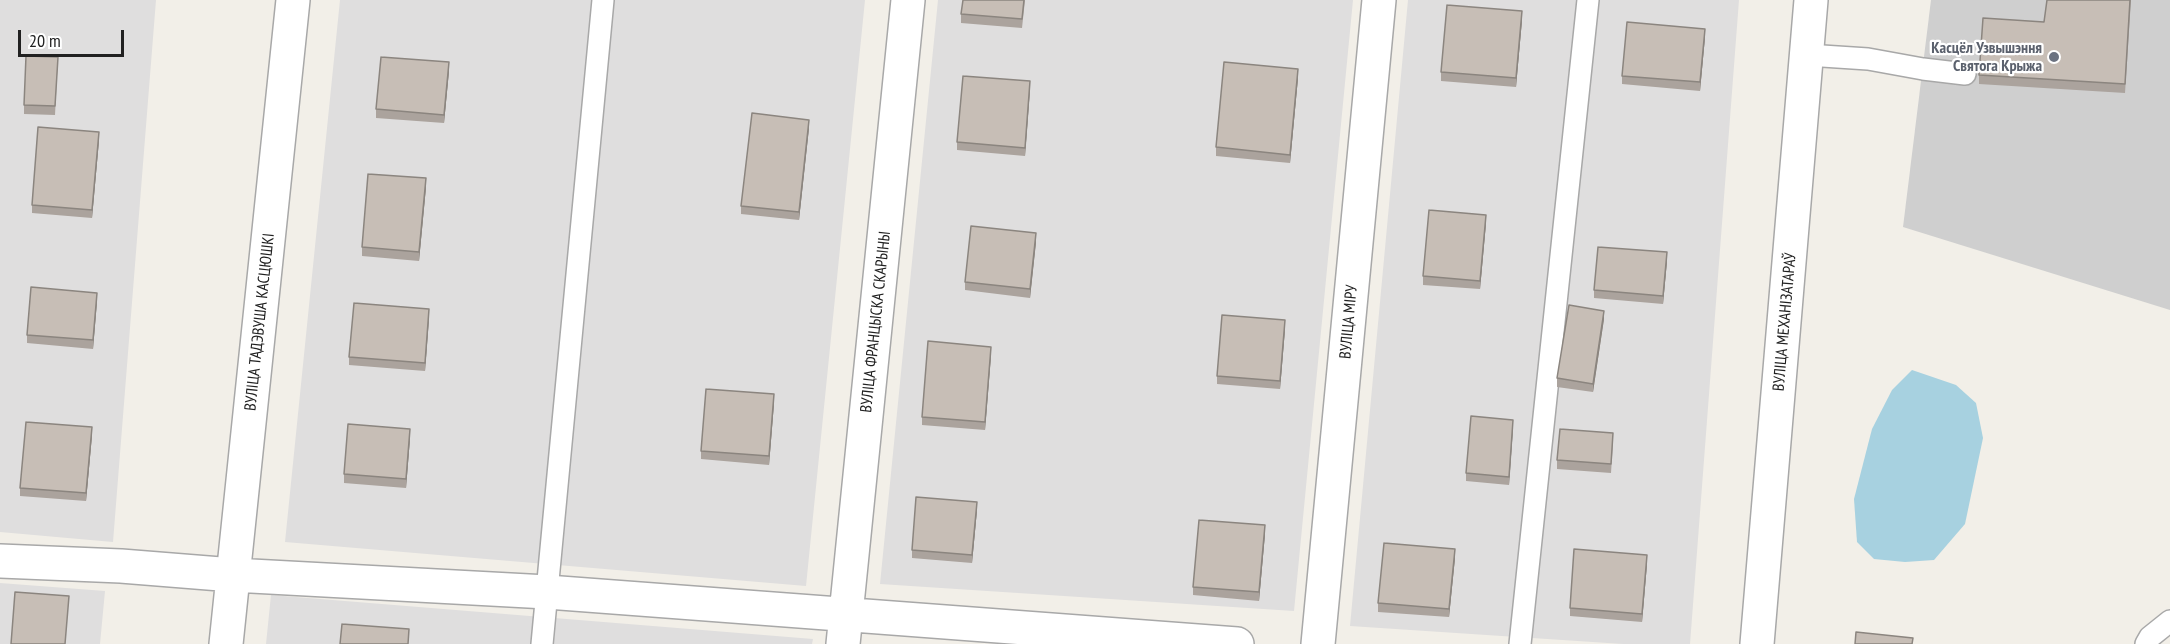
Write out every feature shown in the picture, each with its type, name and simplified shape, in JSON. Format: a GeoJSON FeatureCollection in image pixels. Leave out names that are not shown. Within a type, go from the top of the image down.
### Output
{"type":"FeatureCollection","features":[{"type":"Feature","properties":{"kind":"street","name":"ВУЛІЦА ТАДЭВУША КАСЦЮШКІ"},"geometry":{"type":"LineString","coordinates":[[226,644],[293,0]]}},
{"type":"Feature","properties":{"kind":"street","name":"ВУЛІЦА ФРАНЦЫСКА СКАРЫНЫ"},"geometry":{"type":"LineString","coordinates":[[844,629],[908,0]]}},
{"type":"Feature","properties":{"kind":"street","name":"ВУЛІЦА МІРУ"},"geometry":{"type":"LineString","coordinates":[[1318,644],[1379,0]]}},
{"type":"Feature","properties":{"kind":"street","name":"ВУЛІЦА МЕХАНІЗАТАРАЎ"},"geometry":{"type":"LineString","coordinates":[[1757,644],[1811,0]]}},
{"type":"Feature","properties":{"kind":"street"},"geometry":{"type":"LineString","coordinates":[[0,561],[122,566],[233,575],[547,592],[844,629],[1237,644]]}},
{"type":"Feature","properties":{"kind":"lane"},"geometry":{"type":"LineString","coordinates":[[542,644],[603,0]]}},
{"type":"Feature","properties":{"kind":"lane"},"geometry":{"type":"LineString","coordinates":[[1520,644],[1588,0]]}},
{"type":"Feature","properties":{"kind":"lane"},"geometry":{"type":"LineString","coordinates":[[1806,55],[1868,59],[1965,74]]}},
{"type":"Feature","properties":{"kind":"lane"},"geometry":{"type":"LineString","coordinates":[[2146,644],[2150,637],[2170,621]]}},
{"type":"Feature","properties":{"kind":"shaded area"},"geometry":{"type":"Polygon","coordinates":[[[0,0],[156,0],[113,542],[0,532],[0,0]]]}},
{"type":"Feature","properties":{"kind":"shaded area"},"geometry":{"type":"Polygon","coordinates":[[[340,0],[865,0],[806,586],[285,542],[340,0]]]}},
{"type":"Feature","properties":{"kind":"shaded area"},"geometry":{"type":"Polygon","coordinates":[[[938,0],[1353,0],[1294,611],[880,584],[938,0]]]}},
{"type":"Feature","properties":{"kind":"shaded area"},"geometry":{"type":"Polygon","coordinates":[[[1408,0],[1739,0],[1690,644],[1623,644],[1350,626],[1408,0]]]}},
{"type":"Feature","properties":{"kind":"shaded area"},"geometry":{"type":"Polygon","coordinates":[[[1931,0],[2170,0],[2170,310],[1903,227],[1931,0]]]}},
{"type":"Feature","properties":{"kind":"shaded area"},"geometry":{"type":"Polygon","coordinates":[[[0,583],[105,591],[100,644],[0,644],[0,583]]]}},
{"type":"Feature","properties":{"kind":"shaded area"},"geometry":{"type":"Polygon","coordinates":[[[271,595],[813,639],[812,644],[266,644],[271,595]]]}},
{"type":"Feature","properties":{"kind":"water"},"geometry":{"type":"Polygon","coordinates":[[[1912,370],[1956,385],[1976,403],[1983,438],[1965,524],[1934,560],[1905,562],[1874,559],[1857,542],[1854,499],[1872,429],[1892,390],[1912,370]]]}},
{"type":"Feature","properties":{"kind":"building"},"geometry":{"type":"Polygon","coordinates":[[[963,0],[1024,0],[1022,19],[961,14],[963,0]]]}},
{"type":"Feature","properties":{"kind":"building","name":"Касцёл Узвышэння Святога Крыжа"},"geometry":{"type":"Polygon","coordinates":[[[2047,0],[2130,0],[2125,84],[1979,75],[1983,18],[2044,22],[2047,0]]]}},
{"type":"Feature","properties":{"kind":"building"},"geometry":{"type":"Polygon","coordinates":[[[1447,5],[1522,11],[1516,78],[1441,72],[1447,5]]]}},
{"type":"Feature","properties":{"kind":"building"},"geometry":{"type":"Polygon","coordinates":[[[1627,22],[1705,29],[1700,82],[1622,76],[1627,22]]]}},
{"type":"Feature","properties":{"kind":"building"},"geometry":{"type":"Polygon","coordinates":[[[26,56],[58,57],[55,106],[24,105],[26,56]]]}},
{"type":"Feature","properties":{"kind":"building"},"geometry":{"type":"Polygon","coordinates":[[[381,57],[449,62],[444,115],[376,109],[381,57]]]}},
{"type":"Feature","properties":{"kind":"building"},"geometry":{"type":"Polygon","coordinates":[[[1224,62],[1298,69],[1290,155],[1216,147],[1224,62]]]}},
{"type":"Feature","properties":{"kind":"building"},"geometry":{"type":"Polygon","coordinates":[[[963,76],[1030,81],[1025,148],[957,142],[963,76]]]}},
{"type":"Feature","properties":{"kind":"building"},"geometry":{"type":"Polygon","coordinates":[[[752,113],[809,120],[799,212],[741,206],[752,113]]]}},
{"type":"Feature","properties":{"kind":"building"},"geometry":{"type":"Polygon","coordinates":[[[38,127],[99,132],[92,210],[32,205],[38,127]]]}},
{"type":"Feature","properties":{"kind":"building"},"geometry":{"type":"Polygon","coordinates":[[[368,174],[426,178],[419,252],[362,247],[368,174]]]}},
{"type":"Feature","properties":{"kind":"building"},"geometry":{"type":"Polygon","coordinates":[[[1429,210],[1486,215],[1480,281],[1423,276],[1429,210]]]}},
{"type":"Feature","properties":{"kind":"building"},"geometry":{"type":"Polygon","coordinates":[[[971,226],[1036,233],[1030,289],[965,282],[971,226]]]}},
{"type":"Feature","properties":{"kind":"building"},"geometry":{"type":"Polygon","coordinates":[[[1598,247],[1667,252],[1663,296],[1594,290],[1598,247]]]}},
{"type":"Feature","properties":{"kind":"building"},"geometry":{"type":"Polygon","coordinates":[[[31,287],[97,293],[93,340],[27,335],[31,287]]]}},
{"type":"Feature","properties":{"kind":"building"},"geometry":{"type":"Polygon","coordinates":[[[354,303],[429,309],[425,363],[349,357],[354,303]]]}},
{"type":"Feature","properties":{"kind":"building"},"geometry":{"type":"Polygon","coordinates":[[[1569,305],[1604,311],[1593,384],[1557,378],[1569,305]]]}},
{"type":"Feature","properties":{"kind":"building"},"geometry":{"type":"Polygon","coordinates":[[[1222,315],[1285,320],[1280,381],[1217,376],[1222,315]]]}},
{"type":"Feature","properties":{"kind":"building"},"geometry":{"type":"Polygon","coordinates":[[[928,341],[991,347],[985,422],[922,417],[928,341]]]}},
{"type":"Feature","properties":{"kind":"building"},"geometry":{"type":"Polygon","coordinates":[[[706,389],[774,394],[769,456],[701,451],[706,389]]]}},
{"type":"Feature","properties":{"kind":"building"},"geometry":{"type":"Polygon","coordinates":[[[1471,416],[1513,420],[1509,477],[1466,473],[1471,416]]]}},
{"type":"Feature","properties":{"kind":"building"},"geometry":{"type":"Polygon","coordinates":[[[26,422],[92,427],[86,493],[20,488],[26,422]]]}},
{"type":"Feature","properties":{"kind":"building"},"geometry":{"type":"Polygon","coordinates":[[[348,424],[410,429],[406,479],[344,474],[348,424]]]}},
{"type":"Feature","properties":{"kind":"building"},"geometry":{"type":"Polygon","coordinates":[[[1560,429],[1613,433],[1611,464],[1557,460],[1560,429]]]}},
{"type":"Feature","properties":{"kind":"building"},"geometry":{"type":"Polygon","coordinates":[[[916,497],[977,502],[972,555],[912,550],[916,497]]]}},
{"type":"Feature","properties":{"kind":"building"},"geometry":{"type":"Polygon","coordinates":[[[1199,520],[1265,525],[1259,592],[1193,587],[1199,520]]]}},
{"type":"Feature","properties":{"kind":"building"},"geometry":{"type":"Polygon","coordinates":[[[1384,543],[1455,549],[1449,609],[1378,603],[1384,543]]]}},
{"type":"Feature","properties":{"kind":"building"},"geometry":{"type":"Polygon","coordinates":[[[1574,549],[1647,555],[1642,614],[1570,608],[1574,549]]]}},
{"type":"Feature","properties":{"kind":"building"},"geometry":{"type":"Polygon","coordinates":[[[15,592],[69,596],[65,644],[11,644],[15,592]]]}},
{"type":"Feature","properties":{"kind":"building"},"geometry":{"type":"Polygon","coordinates":[[[342,624],[409,629],[408,644],[340,644],[342,624]]]}},
{"type":"Feature","properties":{"kind":"building"},"geometry":{"type":"Polygon","coordinates":[[[1856,632],[1913,638],[1912,644],[1855,644],[1856,632]]]}},
{"type":"Feature","properties":{"kind":"place","name":"Касцёл Узвышэння Святога Крыжа"},"geometry":{"type":"Point","coordinates":[2054,57]}}]}
